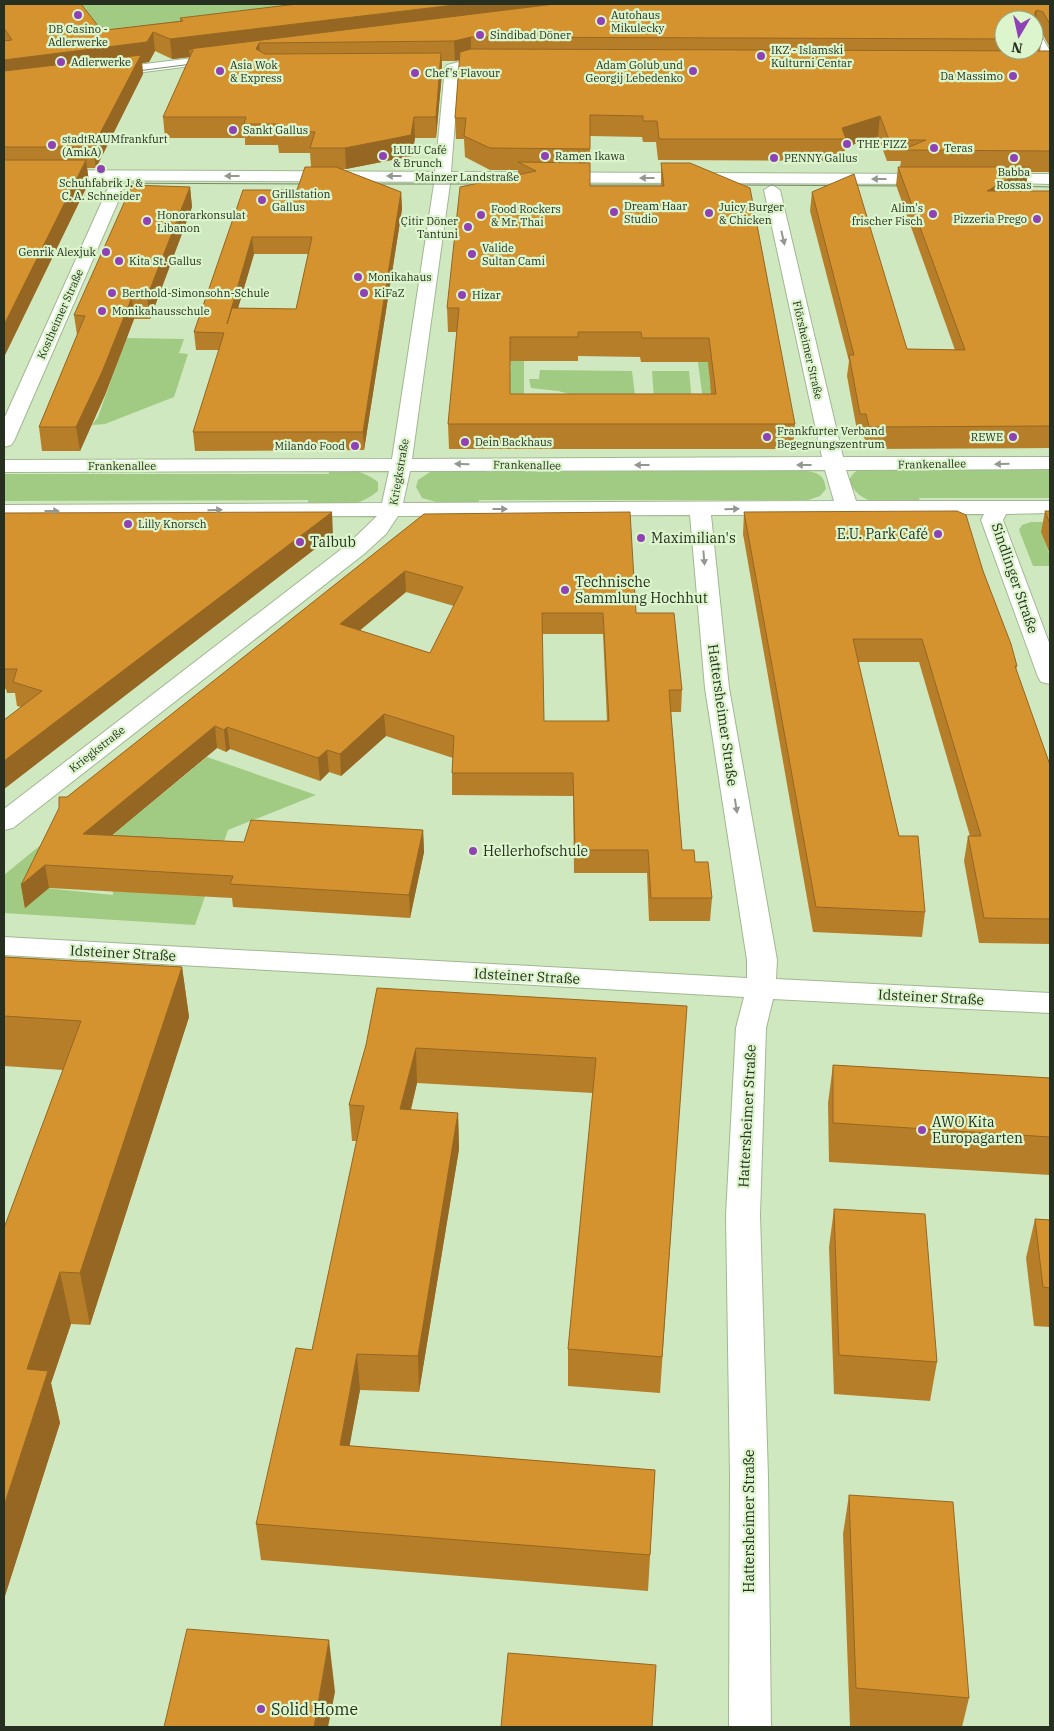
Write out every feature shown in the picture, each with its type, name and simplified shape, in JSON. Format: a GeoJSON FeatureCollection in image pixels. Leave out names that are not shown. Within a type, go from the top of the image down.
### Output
{"type":"FeatureCollection","features":[{"type":"Feature","properties":{"kind":"street"},"geometry":{"type":"LineString","coordinates":[[1044,56],[1050,69]]}},
{"type":"Feature","properties":{"kind":"street"},"geometry":{"type":"LineString","coordinates":[[86,76],[241,62],[184,68]]}},
{"type":"Feature","properties":{"kind":"street"},"geometry":{"type":"LineString","coordinates":[[439,67],[458,62],[511,63]]}},
{"type":"Feature","properties":{"kind":"street","name":"Kriegkstraße"},"geometry":{"type":"LineString","coordinates":[[4,822],[369,539],[386,522],[393,509],[401,465],[442,183],[452,68],[458,62]]}},
{"type":"Feature","properties":{"kind":"street"},"geometry":{"type":"LineString","coordinates":[[1033,65],[1050,69]]}},
{"type":"Feature","properties":{"kind":"street","name":"Mainzer Landstraße"},"geometry":{"type":"LineString","coordinates":[[4,175],[442,183],[772,190],[948,185],[442,183],[4,188]]}},
{"type":"Feature","properties":{"kind":"street"},"geometry":{"type":"LineString","coordinates":[[1050,179],[978,185],[1050,191]]}},
{"type":"Feature","properties":{"kind":"street","name":"Kostheimer Straße"},"geometry":{"type":"LineString","coordinates":[[4,440],[116,188]]}},
{"type":"Feature","properties":{"kind":"street","name":"Flörsheimer Straße"},"geometry":{"type":"LineString","coordinates":[[772,190],[834,465],[847,509]]}},
{"type":"Feature","properties":{"kind":"street","name":"Frankenallee"},"geometry":{"type":"LineString","coordinates":[[4,466],[1050,463]]}},
{"type":"Feature","properties":{"kind":"street","name":"Sindlinger Straße"},"geometry":{"type":"LineString","coordinates":[[998,507],[992,520],[1050,677]]}},
{"type":"Feature","properties":{"kind":"street"},"geometry":{"type":"LineString","coordinates":[[4,511],[700,510],[1050,507]]}},
{"type":"Feature","properties":{"kind":"street","name":"Hattersheimer Straße"},"geometry":{"type":"LineString","coordinates":[[700,510],[717,688],[762,960],[761,989],[752,1028],[743,1215],[748,1467],[750,1727]]}},
{"type":"Feature","properties":{"kind":"street","name":"Idsteiner Straße"},"geometry":{"type":"LineString","coordinates":[[4,946],[761,989],[1050,1003]]}},
{"type":"Feature","properties":{"kind":"green space"},"geometry":{"type":"Polygon","coordinates":[[[77,4],[310,4],[106,39],[77,4]]]}},
{"type":"Feature","properties":{"kind":"green space"},"geometry":{"type":"Polygon","coordinates":[[[551,316],[631,316],[632,324],[524,324],[524,416],[705,415],[695,340],[702,335],[712,335],[712,340],[705,340],[707,352],[714,352],[715,357],[708,357],[708,363],[716,364],[717,373],[709,373],[710,386],[718,387],[719,392],[712,392],[713,398],[720,399],[720,408],[713,408],[714,416],[724,417],[725,423],[685,424],[683,419],[658,419],[658,424],[632,424],[632,419],[594,419],[594,424],[567,425],[566,419],[541,419],[540,424],[501,423],[502,418],[510,417],[510,410],[502,410],[502,404],[509,402],[510,394],[501,394],[501,386],[509,386],[511,365],[502,365],[503,359],[510,358],[512,333],[505,333],[505,326],[497,326],[498,318],[548,318],[551,316]]]}},
{"type":"Feature","properties":{"kind":"green space"},"geometry":{"type":"Polygon","coordinates":[[[126,338],[184,339],[179,353],[188,354],[174,397],[105,424],[92,425],[98,417],[126,338]]]}},
{"type":"Feature","properties":{"kind":"green space"},"geometry":{"type":"Polygon","coordinates":[[[540,370],[632,371],[637,412],[558,391],[531,388],[529,379],[539,379],[540,370]]]}},
{"type":"Feature","properties":{"kind":"green space"},"geometry":{"type":"Polygon","coordinates":[[[652,371],[689,371],[693,412],[655,412],[652,371]]]}},
{"type":"Feature","properties":{"kind":"green space"},"geometry":{"type":"Polygon","coordinates":[[[868,467],[894,467],[896,470],[1050,470],[1050,498],[919,498],[921,503],[890,504],[870,501],[854,490],[849,481],[856,471],[868,467]]]}},
{"type":"Feature","properties":{"kind":"green space"},"geometry":{"type":"Polygon","coordinates":[[[447,468],[485,468],[487,472],[802,470],[819,475],[824,480],[826,489],[820,496],[808,500],[479,500],[478,505],[444,504],[422,498],[416,487],[418,480],[430,472],[447,468]]]}},
{"type":"Feature","properties":{"kind":"green space"},"geometry":{"type":"Polygon","coordinates":[[[329,469],[349,470],[367,475],[378,482],[378,491],[362,501],[336,506],[308,506],[308,500],[4,501],[4,474],[329,474],[329,469]]]}},
{"type":"Feature","properties":{"kind":"green space"},"geometry":{"type":"Polygon","coordinates":[[[1031,522],[1050,522],[1042,533],[1050,556],[1050,566],[1033,566],[1019,530],[1022,525],[1031,522]]]}},
{"type":"Feature","properties":{"kind":"green space"},"geometry":{"type":"Polygon","coordinates":[[[207,757],[316,795],[228,830],[195,925],[4,913],[4,875],[65,825],[35,887],[113,895],[110,837],[207,757]]]}},
{"type":"Feature","properties":{"kind":"building"},"geometry":{"type":"Polygon","coordinates":[[[4,4],[81,4],[99,27],[103,27],[106,30],[183,21],[180,18],[297,4],[462,4],[170,39],[153,32],[147,42],[4,60],[4,41],[12,40],[4,28],[4,4]]]}},
{"type":"Feature","properties":{"kind":"building"},"geometry":{"type":"Polygon","coordinates":[[[555,4],[1050,4],[1050,24],[1044,10],[994,10],[994,39],[471,37],[454,41],[259,43],[256,49],[265,54],[441,53],[436,117],[414,117],[411,135],[345,148],[310,148],[315,132],[278,131],[280,124],[244,124],[246,117],[163,117],[193,50],[189,49],[555,4]]]}},
{"type":"Feature","properties":{"kind":"building"},"geometry":{"type":"Polygon","coordinates":[[[471,49],[994,51],[994,60],[1044,60],[1044,51],[1050,51],[1050,151],[902,150],[926,140],[889,140],[880,116],[842,128],[846,139],[659,139],[657,121],[643,121],[643,116],[590,115],[590,149],[490,148],[464,136],[466,118],[455,118],[460,52],[471,49]]]}},
{"type":"Feature","properties":{"kind":"building"},"geometry":{"type":"Polygon","coordinates":[[[141,55],[93,147],[4,147],[4,71],[141,55]]]}},
{"type":"Feature","properties":{"kind":"building"},"geometry":{"type":"Polygon","coordinates":[[[4,160],[86,160],[4,325],[4,160]]]}},
{"type":"Feature","properties":{"kind":"building"},"geometry":{"type":"Polygon","coordinates":[[[518,162],[590,163],[590,186],[664,186],[661,163],[690,163],[750,188],[795,424],[448,424],[459,308],[447,308],[460,187],[536,171],[518,162]],[[578,332],[578,337],[510,337],[510,394],[716,394],[709,338],[642,338],[641,332],[578,332]]]}},
{"type":"Feature","properties":{"kind":"building"},"geometry":{"type":"Polygon","coordinates":[[[305,167],[336,167],[401,192],[363,432],[193,432],[224,333],[194,332],[243,190],[297,190],[305,167]],[[252,237],[227,324],[232,308],[296,309],[312,237],[252,237]]]}},
{"type":"Feature","properties":{"kind":"building"},"geometry":{"type":"Polygon","coordinates":[[[898,167],[1029,167],[987,191],[1050,191],[1050,426],[869,427],[866,414],[860,414],[849,355],[854,355],[812,192],[854,174],[907,349],[965,350],[898,167]]]}},
{"type":"Feature","properties":{"kind":"building"},"geometry":{"type":"Polygon","coordinates":[[[132,185],[190,187],[147,297],[132,297],[102,372],[76,427],[39,427],[85,316],[74,315],[132,185]]]}},
{"type":"Feature","properties":{"kind":"building"},"geometry":{"type":"Polygon","coordinates":[[[957,511],[966,515],[983,571],[1011,644],[1017,666],[1015,666],[1050,765],[1050,919],[984,918],[968,836],[981,836],[922,639],[853,639],[899,836],[918,836],[925,912],[816,907],[744,512],[957,511]]]}},
{"type":"Feature","properties":{"kind":"building"},"geometry":{"type":"Polygon","coordinates":[[[1045,511],[1050,511],[1050,524],[1045,511]]]}},
{"type":"Feature","properties":{"kind":"building"},"geometry":{"type":"Polygon","coordinates":[[[332,512],[4,761],[4,720],[42,691],[13,682],[17,669],[4,669],[4,513],[332,512]]]}},
{"type":"Feature","properties":{"kind":"building"},"geometry":{"type":"Polygon","coordinates":[[[630,512],[636,613],[674,613],[682,690],[669,690],[682,850],[694,850],[695,862],[708,862],[712,898],[651,898],[648,850],[575,850],[573,773],[452,773],[454,736],[384,714],[340,754],[327,750],[318,758],[227,727],[224,730],[215,726],[83,834],[244,842],[251,820],[423,830],[409,895],[230,884],[233,876],[45,865],[21,885],[59,808],[59,797],[67,797],[424,514],[630,512]],[[405,571],[340,624],[430,653],[463,587],[405,571]],[[542,613],[544,721],[609,721],[603,613],[542,613]]]}},
{"type":"Feature","properties":{"kind":"building"},"geometry":{"type":"Polygon","coordinates":[[[4,957],[182,967],[80,1273],[60,1272],[27,1369],[48,1371],[4,1506],[4,1228],[81,1021],[4,1016],[4,957]]]}},
{"type":"Feature","properties":{"kind":"building"},"geometry":{"type":"Polygon","coordinates":[[[377,988],[687,1006],[662,1357],[568,1349],[596,1058],[416,1048],[400,1109],[458,1113],[418,1356],[357,1354],[340,1445],[655,1470],[650,1555],[256,1524],[296,1348],[312,1350],[364,1106],[349,1105],[366,1045],[377,988]]]}},
{"type":"Feature","properties":{"kind":"building"},"geometry":{"type":"Polygon","coordinates":[[[833,1065],[1050,1078],[1050,1137],[833,1123],[833,1065]]]}},
{"type":"Feature","properties":{"kind":"building"},"geometry":{"type":"Polygon","coordinates":[[[834,1209],[925,1214],[937,1362],[839,1355],[834,1209]]]}},
{"type":"Feature","properties":{"kind":"building"},"geometry":{"type":"Polygon","coordinates":[[[1035,1219],[1050,1220],[1050,1288],[1043,1287],[1035,1219]]]}},
{"type":"Feature","properties":{"kind":"building"},"geometry":{"type":"Polygon","coordinates":[[[849,1495],[953,1502],[969,1698],[856,1688],[849,1495]]]}},
{"type":"Feature","properties":{"kind":"building"},"geometry":{"type":"Polygon","coordinates":[[[187,1629],[329,1640],[314,1727],[164,1727],[187,1629]]]}},
{"type":"Feature","properties":{"kind":"building"},"geometry":{"type":"Polygon","coordinates":[[[508,1653],[656,1665],[652,1727],[501,1727],[508,1653]]]}},
{"type":"Feature","properties":{"kind":"tram line"},"geometry":{"type":"LineString","coordinates":[[130,72],[200,63]]}},
{"type":"Feature","properties":{"kind":"tram line"},"geometry":{"type":"LineString","coordinates":[[74,183],[314,184]]}},
{"type":"Feature","properties":{"kind":"tram line"},"geometry":{"type":"LineString","coordinates":[[366,184],[486,184]]}},
{"type":"Feature","properties":{"kind":"tram line"},"geometry":{"type":"LineString","coordinates":[[576,185],[674,185]]}},
{"type":"Feature","properties":{"kind":"tram line"},"geometry":{"type":"LineString","coordinates":[[729,185],[909,186]]}},
{"type":"Feature","properties":{"kind":"tram line"},"geometry":{"type":"LineString","coordinates":[[1011,186],[1050,187]]}},
{"type":"Feature","properties":{"kind":"place","name":"DB Casino - Adlerwerke"},"geometry":{"type":"Point","coordinates":[78,15]}},
{"type":"Feature","properties":{"kind":"place","name":"Autohaus Mikulecky"},"geometry":{"type":"Point","coordinates":[601,21]}},
{"type":"Feature","properties":{"kind":"place","name":"Sindibad Döner"},"geometry":{"type":"Point","coordinates":[480,35]}},
{"type":"Feature","properties":{"kind":"place","name":"IKZ - Islamski Kulturni Centar"},"geometry":{"type":"Point","coordinates":[761,56]}},
{"type":"Feature","properties":{"kind":"place","name":"Adlerwerke"},"geometry":{"type":"Point","coordinates":[61,62]}},
{"type":"Feature","properties":{"kind":"place","name":"Asia Wok & Express"},"geometry":{"type":"Point","coordinates":[220,71]}},
{"type":"Feature","properties":{"kind":"place","name":"Adam Golub und Georgij Lebedenko"},"geometry":{"type":"Point","coordinates":[693,71]}},
{"type":"Feature","properties":{"kind":"place","name":"Chef's Flavour"},"geometry":{"type":"Point","coordinates":[415,73]}},
{"type":"Feature","properties":{"kind":"place","name":"Da Massimo"},"geometry":{"type":"Point","coordinates":[1013,76]}},
{"type":"Feature","properties":{"kind":"place","name":"Sankt Gallus"},"geometry":{"type":"Point","coordinates":[233,130]}},
{"type":"Feature","properties":{"kind":"place","name":"THE FIZZ"},"geometry":{"type":"Point","coordinates":[847,144]}},
{"type":"Feature","properties":{"kind":"place","name":"stadtRAUMfrankfurt (AmkA)"},"geometry":{"type":"Point","coordinates":[52,145]}},
{"type":"Feature","properties":{"kind":"place","name":"Teras"},"geometry":{"type":"Point","coordinates":[934,148]}},
{"type":"Feature","properties":{"kind":"place","name":"LULU Café & Brunch"},"geometry":{"type":"Point","coordinates":[383,156]}},
{"type":"Feature","properties":{"kind":"place","name":"Ramen Ikawa"},"geometry":{"type":"Point","coordinates":[545,156]}},
{"type":"Feature","properties":{"kind":"place","name":"PENNY Gallus"},"geometry":{"type":"Point","coordinates":[774,158]}},
{"type":"Feature","properties":{"kind":"place","name":"Babba Rossas"},"geometry":{"type":"Point","coordinates":[1014,158]}},
{"type":"Feature","properties":{"kind":"place","name":"Schuhfabrik J. & C. A. Schneider"},"geometry":{"type":"Point","coordinates":[101,169]}},
{"type":"Feature","properties":{"kind":"place","name":"Grillstation Gallus"},"geometry":{"type":"Point","coordinates":[262,200]}},
{"type":"Feature","properties":{"kind":"place","name":"Dream Haar Studio"},"geometry":{"type":"Point","coordinates":[614,212]}},
{"type":"Feature","properties":{"kind":"place","name":"Juicy Burger & Chicken"},"geometry":{"type":"Point","coordinates":[709,213]}},
{"type":"Feature","properties":{"kind":"place","name":"Alim's frischer Fisch"},"geometry":{"type":"Point","coordinates":[933,214]}},
{"type":"Feature","properties":{"kind":"place","name":"Food Rockers & Mr. Thai"},"geometry":{"type":"Point","coordinates":[481,215]}},
{"type":"Feature","properties":{"kind":"place","name":"Pizzeria Prego"},"geometry":{"type":"Point","coordinates":[1037,219]}},
{"type":"Feature","properties":{"kind":"place","name":"Honorarkonsulat Libanon"},"geometry":{"type":"Point","coordinates":[147,221]}},
{"type":"Feature","properties":{"kind":"place","name":"Çitir Döner Tantuni"},"geometry":{"type":"Point","coordinates":[468,227]}},
{"type":"Feature","properties":{"kind":"place","name":"Genrik Alexjuk"},"geometry":{"type":"Point","coordinates":[106,252]}},
{"type":"Feature","properties":{"kind":"place","name":"Valide Sultan Cami"},"geometry":{"type":"Point","coordinates":[472,254]}},
{"type":"Feature","properties":{"kind":"place","name":"Kita St. Gallus"},"geometry":{"type":"Point","coordinates":[119,261]}},
{"type":"Feature","properties":{"kind":"place","name":"Monikahaus"},"geometry":{"type":"Point","coordinates":[358,277]}},
{"type":"Feature","properties":{"kind":"place","name":"Berthold-Simonsohn-Schule"},"geometry":{"type":"Point","coordinates":[112,293]}},
{"type":"Feature","properties":{"kind":"place","name":"KiFaZ"},"geometry":{"type":"Point","coordinates":[364,293]}},
{"type":"Feature","properties":{"kind":"place","name":"Hizar"},"geometry":{"type":"Point","coordinates":[462,295]}},
{"type":"Feature","properties":{"kind":"place","name":"Monikahausschule"},"geometry":{"type":"Point","coordinates":[102,311]}},
{"type":"Feature","properties":{"kind":"place","name":"Frankfurter Verband Begegnungszentrum"},"geometry":{"type":"Point","coordinates":[767,437]}},
{"type":"Feature","properties":{"kind":"place","name":"REWE"},"geometry":{"type":"Point","coordinates":[1013,437]}},
{"type":"Feature","properties":{"kind":"place","name":"Dein Backhaus"},"geometry":{"type":"Point","coordinates":[465,442]}},
{"type":"Feature","properties":{"kind":"place","name":"Milando Food"},"geometry":{"type":"Point","coordinates":[355,446]}},
{"type":"Feature","properties":{"kind":"place","name":"Lilly Knorsch"},"geometry":{"type":"Point","coordinates":[128,524]}},
{"type":"Feature","properties":{"kind":"place","name":"E.U. Park Café"},"geometry":{"type":"Point","coordinates":[938,534]}},
{"type":"Feature","properties":{"kind":"place","name":"Maximilian's"},"geometry":{"type":"Point","coordinates":[641,538]}},
{"type":"Feature","properties":{"kind":"place","name":"Talbub"},"geometry":{"type":"Point","coordinates":[300,542]}},
{"type":"Feature","properties":{"kind":"place","name":"Technische Sammlung Hochhut"},"geometry":{"type":"Point","coordinates":[565,590]}},
{"type":"Feature","properties":{"kind":"place","name":"Hellerhofschule"},"geometry":{"type":"Point","coordinates":[473,851]}},
{"type":"Feature","properties":{"kind":"place","name":"AWO Kita Europagarten"},"geometry":{"type":"Point","coordinates":[922,1130]}},
{"type":"Feature","properties":{"kind":"place","name":"Solid Home"},"geometry":{"type":"Point","coordinates":[261,1709]}}]}
